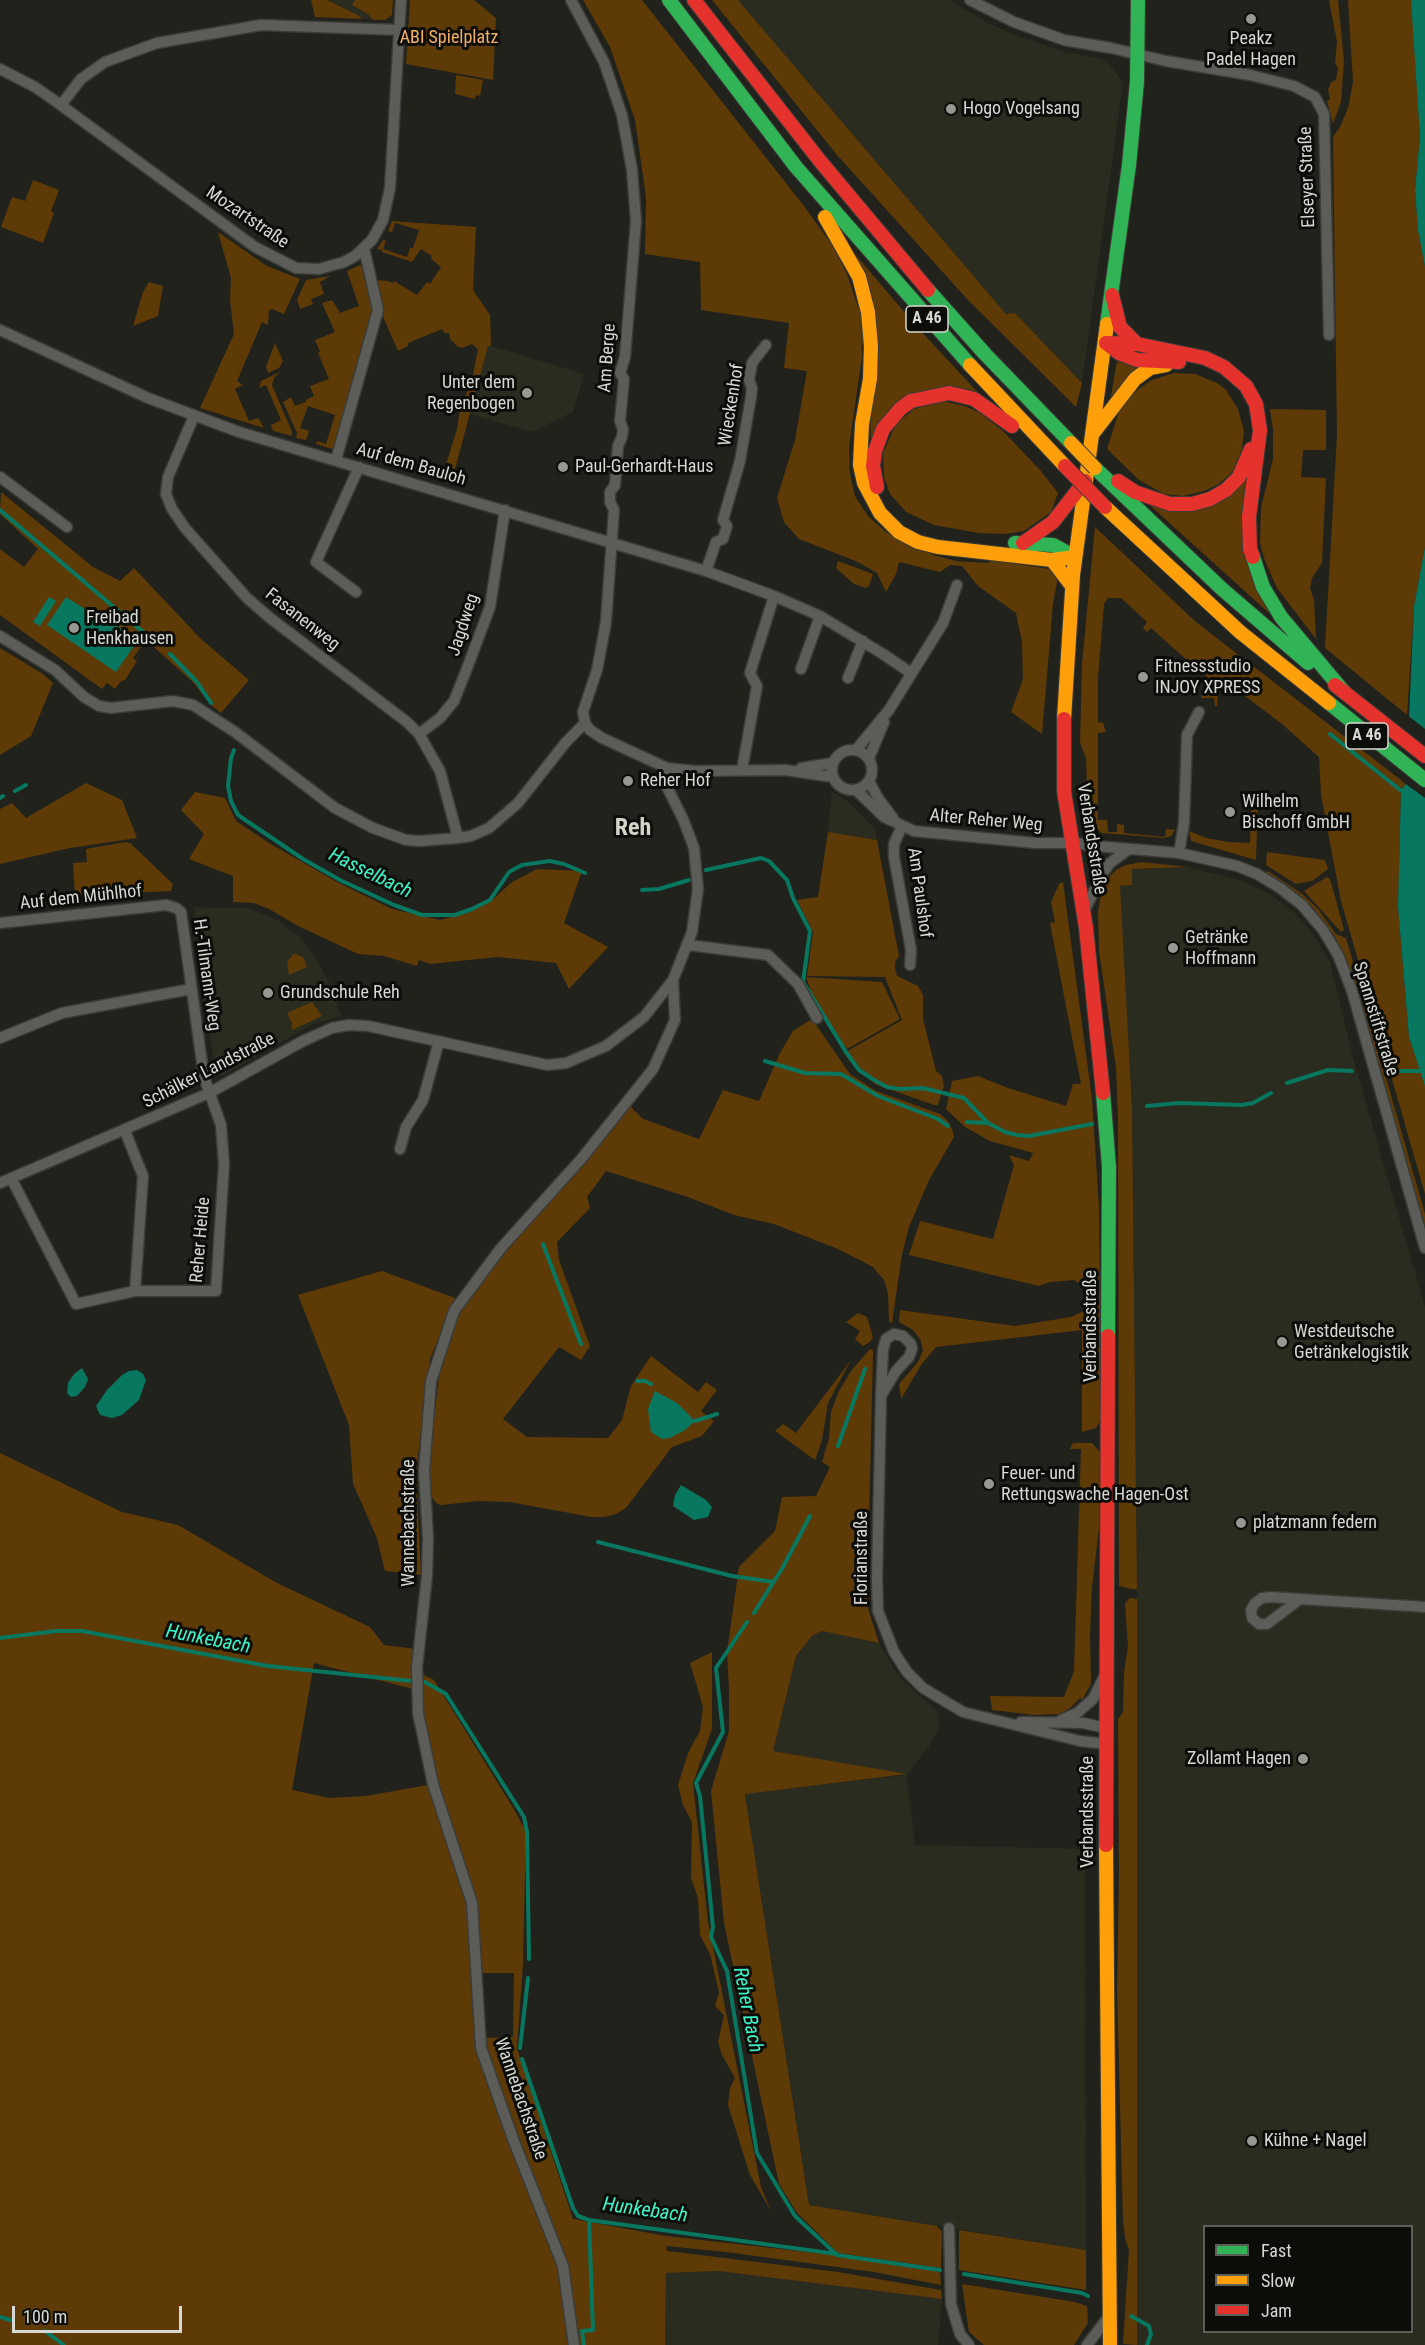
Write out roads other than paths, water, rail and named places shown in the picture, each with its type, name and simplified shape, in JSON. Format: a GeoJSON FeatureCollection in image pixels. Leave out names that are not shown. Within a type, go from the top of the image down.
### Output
{"type":"FeatureCollection","features":[{"type":"Feature","properties":{"kind":"main road","name":"A 46"},"geometry":{"type":"LineString","coordinates":[[669,0],[796,167],[939,332],[1065,466],[1105,507],[1232,625],[1425,780]]}},
{"type":"Feature","properties":{"kind":"main road","name":"A 46"},"geometry":{"type":"LineString","coordinates":[[694,0],[840,187],[905,264],[985,354],[1095,468],[1111,480],[1222,589],[1314,661],[1344,692],[1425,756]]}},
{"type":"Feature","properties":{"kind":"main road"},"geometry":{"type":"LineString","coordinates":[[1106,343],[1129,165],[1137,82],[1138,0]]}},
{"type":"Feature","properties":{"kind":"main road"},"geometry":{"type":"LineString","coordinates":[[796,167],[859,277],[868,312],[872,345],[870,379],[862,424],[860,465],[867,489],[880,513],[899,532],[918,542],[966,551],[1052,560],[1075,557]]}},
{"type":"Feature","properties":{"kind":"main road"},"geometry":{"type":"LineString","coordinates":[[1112,295],[1120,327],[1137,344]]}},
{"type":"Feature","properties":{"kind":"main road"},"geometry":{"type":"LineString","coordinates":[[1106,343],[1137,344],[1185,352],[1215,362],[1235,375],[1246,386],[1256,404],[1260,430],[1260,448],[1249,517],[1250,549],[1263,587],[1281,617],[1314,661]]}},
{"type":"Feature","properties":{"kind":"main road"},"geometry":{"type":"LineString","coordinates":[[1106,343],[1119,353],[1137,360],[1180,362],[1203,366],[1216,372],[1243,398],[1252,422],[1253,433],[1247,462],[1239,477],[1226,490],[1210,499],[1192,504],[1170,504],[1135,492],[1111,480]]}},
{"type":"Feature","properties":{"kind":"main road","name":"Verbandsstraße"},"geometry":{"type":"LineString","coordinates":[[1106,343],[1094,432],[1084,481],[1072,586],[1063,763],[1064,791],[1084,911],[1100,1056],[1109,1167],[1106,1744],[1110,2345]]}},
{"type":"Feature","properties":{"kind":"main road"},"geometry":{"type":"LineString","coordinates":[[1094,432],[1135,379],[1150,368],[1180,362]]}},
{"type":"Feature","properties":{"kind":"main road"},"geometry":{"type":"LineString","coordinates":[[1065,466],[991,409],[974,399],[949,393],[911,401],[900,409],[883,429],[875,451],[873,466],[876,485],[885,502],[896,515],[910,525],[931,533],[992,543],[1053,545],[1075,557]]}},
{"type":"Feature","properties":{"kind":"main road"},"geometry":{"type":"LineString","coordinates":[[1023,543],[1053,522],[1084,481]]}},
{"type":"Feature","properties":{"kind":"main road"},"geometry":{"type":"LineString","coordinates":[[1052,560],[1072,586]]}},
{"type":"Feature","properties":{"kind":"street","name":"Mozartstraße"},"geometry":{"type":"LineString","coordinates":[[0,69],[35,87],[61,105],[255,247],[281,262],[306,270],[319,270],[344,262],[364,248],[377,232],[388,198],[401,0]]}},
{"type":"Feature","properties":{"kind":"street","name":"Am Berge"},"geometry":{"type":"LineString","coordinates":[[571,0],[604,62],[622,116],[632,170],[636,221],[625,357],[620,373],[624,379],[620,422],[623,429],[618,446],[615,485],[610,492],[610,502],[614,510],[606,622],[597,670],[583,712],[585,723]]}},
{"type":"Feature","properties":{"kind":"street"},"geometry":{"type":"LineString","coordinates":[[970,0],[1014,22],[1064,40],[1137,55]]}},
{"type":"Feature","properties":{"kind":"street"},"geometry":{"type":"LineString","coordinates":[[61,105],[81,79],[105,62],[157,43],[261,25],[400,30]]}},
{"type":"Feature","properties":{"kind":"street","name":"Elseyer Straße"},"geometry":{"type":"LineString","coordinates":[[1137,55],[1280,82],[1315,97],[1320,104],[1325,125],[1329,335]]}},
{"type":"Feature","properties":{"kind":"street"},"geometry":{"type":"LineString","coordinates":[[336,460],[378,310],[364,248]]}},
{"type":"Feature","properties":{"kind":"street","name":"Auf dem Bauloh"},"geometry":{"type":"LineString","coordinates":[[0,330],[142,396],[239,432],[706,571],[774,596],[820,616],[863,641],[911,674]]}},
{"type":"Feature","properties":{"kind":"street","name":"Wieckenhof"},"geometry":{"type":"LineString","coordinates":[[706,571],[716,542],[723,539],[727,525],[723,520],[740,461],[751,397],[752,388],[749,380],[752,363],[766,345]]}},
{"type":"Feature","properties":{"kind":"street","name":"Fasanenweg"},"geometry":{"type":"LineString","coordinates":[[194,416],[168,477],[165,494],[172,509],[185,528],[247,598],[407,722],[419,734],[440,771],[458,838]]}},
{"type":"Feature","properties":{"kind":"street"},"geometry":{"type":"LineString","coordinates":[[356,592],[316,562],[359,467]]}},
{"type":"Feature","properties":{"kind":"street"},"geometry":{"type":"LineString","coordinates":[[0,477],[67,527]]}},
{"type":"Feature","properties":{"kind":"street","name":"Jagdweg"},"geometry":{"type":"LineString","coordinates":[[419,734],[440,718],[454,701],[466,671],[490,607],[505,510]]}},
{"type":"Feature","properties":{"kind":"street","name":"Alter Reher Weg"},"geometry":{"type":"LineString","coordinates":[[585,723],[590,730],[602,738],[667,768],[695,771],[785,770],[833,763],[842,752],[856,750],[889,710],[943,623],[957,585]]}},
{"type":"Feature","properties":{"kind":"street"},"geometry":{"type":"LineString","coordinates":[[742,770],[757,686],[750,673],[774,596]]}},
{"type":"Feature","properties":{"kind":"street"},"geometry":{"type":"LineString","coordinates":[[801,669],[820,616]]}},
{"type":"Feature","properties":{"kind":"street"},"geometry":{"type":"LineString","coordinates":[[0,636],[55,670],[84,697],[99,706],[111,708],[162,701],[188,703],[235,732],[335,808],[373,828],[406,840],[458,838],[471,836],[489,828],[518,804],[566,742],[585,723]]}},
{"type":"Feature","properties":{"kind":"street"},"geometry":{"type":"LineString","coordinates":[[848,678],[863,641]]}},
{"type":"Feature","properties":{"kind":"street","name":"Alter Reher Weg"},"geometry":{"type":"LineString","coordinates":[[869,781],[872,765],[869,758],[889,710]]}},
{"type":"Feature","properties":{"kind":"street"},"geometry":{"type":"LineString","coordinates":[[1179,852],[1185,823],[1187,735],[1199,712]]}},
{"type":"Feature","properties":{"kind":"street"},"geometry":{"type":"LineString","coordinates":[[856,750],[869,758]]}},
{"type":"Feature","properties":{"kind":"street"},"geometry":{"type":"LineString","coordinates":[[833,763],[833,777]]}},
{"type":"Feature","properties":{"kind":"street","name":"Wannebachstraße"},"geometry":{"type":"LineString","coordinates":[[574,2345],[563,2266],[513,2139],[481,2048],[472,1903],[433,1784],[418,1713],[417,1667],[428,1548],[424,1471],[431,1381],[454,1311],[501,1248],[582,1158],[653,1069],[675,1020],[673,980],[688,945],[695,914],[697,876],[694,848],[666,785],[667,768]]}},
{"type":"Feature","properties":{"kind":"street","name":"Alter Reher Weg"},"geometry":{"type":"LineString","coordinates":[[785,770],[833,777],[842,788],[856,790],[884,817],[914,831],[1035,843],[1074,843]]}},
{"type":"Feature","properties":{"kind":"street"},"geometry":{"type":"LineString","coordinates":[[856,790],[869,781],[878,798],[899,825]]}},
{"type":"Feature","properties":{"kind":"street","name":"Am Paulshof"},"geometry":{"type":"LineString","coordinates":[[899,825],[894,844],[894,857],[911,950],[910,965]]}},
{"type":"Feature","properties":{"kind":"street","name":"Spannstiftstraße"},"geometry":{"type":"LineString","coordinates":[[1074,843],[1179,852],[1211,858],[1257,874],[1302,905],[1323,930],[1338,955],[1352,991],[1425,1248]]}},
{"type":"Feature","properties":{"kind":"street"},"geometry":{"type":"LineString","coordinates":[[1084,911],[1110,863],[1129,849]]}},
{"type":"Feature","properties":{"kind":"street","name":"Auf dem Mühlhof"},"geometry":{"type":"LineString","coordinates":[[0,923],[166,905]]}},
{"type":"Feature","properties":{"kind":"street","name":"H.-Tilmann-Weg"},"geometry":{"type":"LineString","coordinates":[[166,905],[176,908],[183,917],[191,989],[204,1077],[209,1094]]}},
{"type":"Feature","properties":{"kind":"street"},"geometry":{"type":"LineString","coordinates":[[688,945],[768,955],[798,984],[817,1018]]}},
{"type":"Feature","properties":{"kind":"street","name":"Schälker Landstraße"},"geometry":{"type":"LineString","coordinates":[[0,1183],[209,1094],[303,1041],[338,1026],[368,1026],[547,1065],[566,1063],[606,1046],[644,1017],[673,980]]}},
{"type":"Feature","properties":{"kind":"street"},"geometry":{"type":"LineString","coordinates":[[0,1038],[62,1013],[191,989]]}},
{"type":"Feature","properties":{"kind":"street"},"geometry":{"type":"LineString","coordinates":[[400,1149],[406,1127],[423,1100],[439,1041]]}},
{"type":"Feature","properties":{"kind":"street","name":"Reher Heide"},"geometry":{"type":"LineString","coordinates":[[11,1179],[76,1304],[135,1291],[216,1291],[224,1164],[220,1125],[209,1094]]}},
{"type":"Feature","properties":{"kind":"street"},"geometry":{"type":"LineString","coordinates":[[125,1131],[143,1176],[135,1291]]}},
{"type":"Feature","properties":{"kind":"street","name":"Florianstraße"},"geometry":{"type":"LineString","coordinates":[[881,1396],[896,1371],[909,1357],[912,1349],[911,1344],[903,1336],[894,1334],[886,1339],[883,1350],[881,1396],[876,1578],[878,1611],[894,1652],[907,1672],[931,1694],[963,1712],[1080,1741],[1106,1744]]}},
{"type":"Feature","properties":{"kind":"street"},"geometry":{"type":"LineString","coordinates":[[1300,1599],[1425,1607]]}},
{"type":"Feature","properties":{"kind":"street"},"geometry":{"type":"LineString","coordinates":[[1058,1722],[1077,1713],[1093,1699],[1107,1671]]}},
{"type":"Feature","properties":{"kind":"street","name":"Florianstraße"},"geometry":{"type":"LineString","coordinates":[[1006,1722],[1058,1722],[1106,1728]]}},
{"type":"Feature","properties":{"kind":"street"},"geometry":{"type":"LineString","coordinates":[[949,2228],[951,2304],[960,2334],[969,2345]]}},
{"type":"Feature","properties":{"kind":"street"},"geometry":{"type":"LineString","coordinates":[[1087,2345],[1110,2315]]}},
{"type":"Feature","properties":{"kind":"waterway","name":"Hasselbach"},"geometry":{"type":"LineString","coordinates":[[0,510],[149,637]]}},
{"type":"Feature","properties":{"kind":"waterway","name":"Hasselbach"},"geometry":{"type":"LineString","coordinates":[[170,654],[197,682],[211,703]]}},
{"type":"Feature","properties":{"kind":"waterway"},"geometry":{"type":"LineString","coordinates":[[1330,734],[1404,793]]}},
{"type":"Feature","properties":{"kind":"waterway","name":"Hasselbach"},"geometry":{"type":"LineString","coordinates":[[234,750],[228,786],[231,801],[238,815],[303,859],[340,880],[422,915],[455,915],[472,909],[490,900],[509,872],[522,865],[550,861],[585,873]]}},
{"type":"Feature","properties":{"kind":"waterway"},"geometry":{"type":"LineString","coordinates":[[15,791],[26,785]]}},
{"type":"Feature","properties":{"kind":"waterway","name":"Hasselbach"},"geometry":{"type":"LineString","coordinates":[[706,870],[761,858],[769,861],[787,880],[793,898],[810,931],[803,982],[859,1070],[874,1080],[887,1087],[923,1088],[964,1098],[988,1123],[1005,1132],[1017,1135],[1029,1136],[1092,1124]]}},
{"type":"Feature","properties":{"kind":"waterway","name":"Hasselbach"},"geometry":{"type":"LineString","coordinates":[[642,890],[659,889],[689,880]]}},
{"type":"Feature","properties":{"kind":"waterway"},"geometry":{"type":"LineString","coordinates":[[765,1061],[805,1073],[841,1074],[878,1096],[938,1119],[948,1126]]}},
{"type":"Feature","properties":{"kind":"waterway","name":"Hasselbach"},"geometry":{"type":"LineString","coordinates":[[1287,1083],[1328,1070],[1352,1071]]}},
{"type":"Feature","properties":{"kind":"waterway","name":"Hasselbach"},"geometry":{"type":"LineString","coordinates":[[1400,1071],[1425,1071]]}},
{"type":"Feature","properties":{"kind":"waterway","name":"Hasselbach"},"geometry":{"type":"LineString","coordinates":[[1147,1106],[1179,1103],[1242,1105],[1253,1103],[1271,1093]]}},
{"type":"Feature","properties":{"kind":"waterway"},"geometry":{"type":"LineString","coordinates":[[967,1122],[988,1123]]}},
{"type":"Feature","properties":{"kind":"waterway"},"geometry":{"type":"LineString","coordinates":[[543,1244],[581,1344]]}},
{"type":"Feature","properties":{"kind":"waterway","name":"Reher Bach"},"geometry":{"type":"LineString","coordinates":[[838,1446],[865,1369]]}},
{"type":"Feature","properties":{"kind":"waterway"},"geometry":{"type":"LineString","coordinates":[[637,1381],[651,1384]]}},
{"type":"Feature","properties":{"kind":"waterway"},"geometry":{"type":"LineString","coordinates":[[695,1421],[717,1414]]}},
{"type":"Feature","properties":{"kind":"waterway","name":"Reher Bach"},"geometry":{"type":"LineString","coordinates":[[754,1613],[783,1567],[810,1516]]}},
{"type":"Feature","properties":{"kind":"waterway"},"geometry":{"type":"LineString","coordinates":[[598,1542],[732,1576],[774,1582]]}},
{"type":"Feature","properties":{"kind":"waterway","name":"Reher Bach"},"geometry":{"type":"LineString","coordinates":[[747,1622],[716,1668],[723,1732],[696,1783],[700,1796],[713,1927],[711,1937],[727,1971],[757,2153],[795,2216],[837,2255],[940,2270]]}},
{"type":"Feature","properties":{"kind":"waterway","name":"Hunkebach"},"geometry":{"type":"LineString","coordinates":[[0,1638],[56,1631],[82,1631],[268,1666],[411,1681]]}},
{"type":"Feature","properties":{"kind":"waterway","name":"Hunkebach"},"geometry":{"type":"LineString","coordinates":[[425,1682],[446,1694],[524,1817],[527,1832],[529,1959]]}},
{"type":"Feature","properties":{"kind":"waterway","name":"Hunkebach"},"geometry":{"type":"LineString","coordinates":[[520,2048],[528,1978]]}},
{"type":"Feature","properties":{"kind":"waterway","name":"Hunkebach"},"geometry":{"type":"LineString","coordinates":[[522,2059],[573,2208],[578,2216],[589,2220],[837,2254]]}},
{"type":"Feature","properties":{"kind":"waterway"},"geometry":{"type":"LineString","coordinates":[[584,2345],[582,2331],[593,2330],[589,2220]]}},
{"type":"Feature","properties":{"kind":"waterway","name":"Reher Bach"},"geometry":{"type":"LineString","coordinates":[[964,2274],[1082,2293],[1088,2296]]}},
{"type":"Feature","properties":{"kind":"waterway","name":"Reher Bach"},"geometry":{"type":"LineString","coordinates":[[1131,2316],[1149,2326],[1151,2334],[1147,2345]]}},
{"type":"Feature","properties":{"kind":"waterway"},"geometry":{"type":"LineString","coordinates":[[0,2317],[10,2320]]}},
{"type":"Feature","properties":{"kind":"waterway"},"geometry":{"type":"LineString","coordinates":[[45,2331],[64,2345]]}},
{"type":"Feature","properties":{"kind":"place","name":"Peakz Padel Hagen"},"geometry":{"type":"Point","coordinates":[1251,19]}},
{"type":"Feature","properties":{"kind":"place","name":"Hogo Vogelsang"},"geometry":{"type":"Point","coordinates":[951,109]}},
{"type":"Feature","properties":{"kind":"place","name":"Unter dem Regenbogen"},"geometry":{"type":"Point","coordinates":[527,393]}},
{"type":"Feature","properties":{"kind":"place","name":"Paul-Gerhardt-Haus"},"geometry":{"type":"Point","coordinates":[563,467]}},
{"type":"Feature","properties":{"kind":"place","name":"Freibad Henkhausen"},"geometry":{"type":"Point","coordinates":[74,628]}},
{"type":"Feature","properties":{"kind":"place","name":"Fitnessstudio INJOY XPRESS"},"geometry":{"type":"Point","coordinates":[1143,677]}},
{"type":"Feature","properties":{"kind":"place","name":"Reher Hof"},"geometry":{"type":"Point","coordinates":[628,781]}},
{"type":"Feature","properties":{"kind":"place","name":"Wilhelm Bischoff GmbH"},"geometry":{"type":"Point","coordinates":[1230,812]}},
{"type":"Feature","properties":{"kind":"place","name":"Getränke Hoffmann"},"geometry":{"type":"Point","coordinates":[1173,948]}},
{"type":"Feature","properties":{"kind":"place","name":"Grundschule Reh"},"geometry":{"type":"Point","coordinates":[268,993]}},
{"type":"Feature","properties":{"kind":"place","name":"Westdeutsche Getränkelogistik"},"geometry":{"type":"Point","coordinates":[1282,1342]}},
{"type":"Feature","properties":{"kind":"place","name":"Feuer- und Rettungswache Hagen-Ost"},"geometry":{"type":"Point","coordinates":[989,1484]}},
{"type":"Feature","properties":{"kind":"place","name":"platzmann federn"},"geometry":{"type":"Point","coordinates":[1241,1523]}},
{"type":"Feature","properties":{"kind":"place","name":"Zollamt Hagen"},"geometry":{"type":"Point","coordinates":[1303,1759]}},
{"type":"Feature","properties":{"kind":"place","name":"Kühne + Nagel"},"geometry":{"type":"Point","coordinates":[1252,2141]}},
{"type":"Feature","properties":{"kind":"district","name":"Reh"},"geometry":{"type":"Point","coordinates":[633,829]}},
{"type":"Feature","properties":{"kind":"park label","name":"ABI Spielplatz"},"geometry":{"type":"Point","coordinates":[449,38]}}]}
